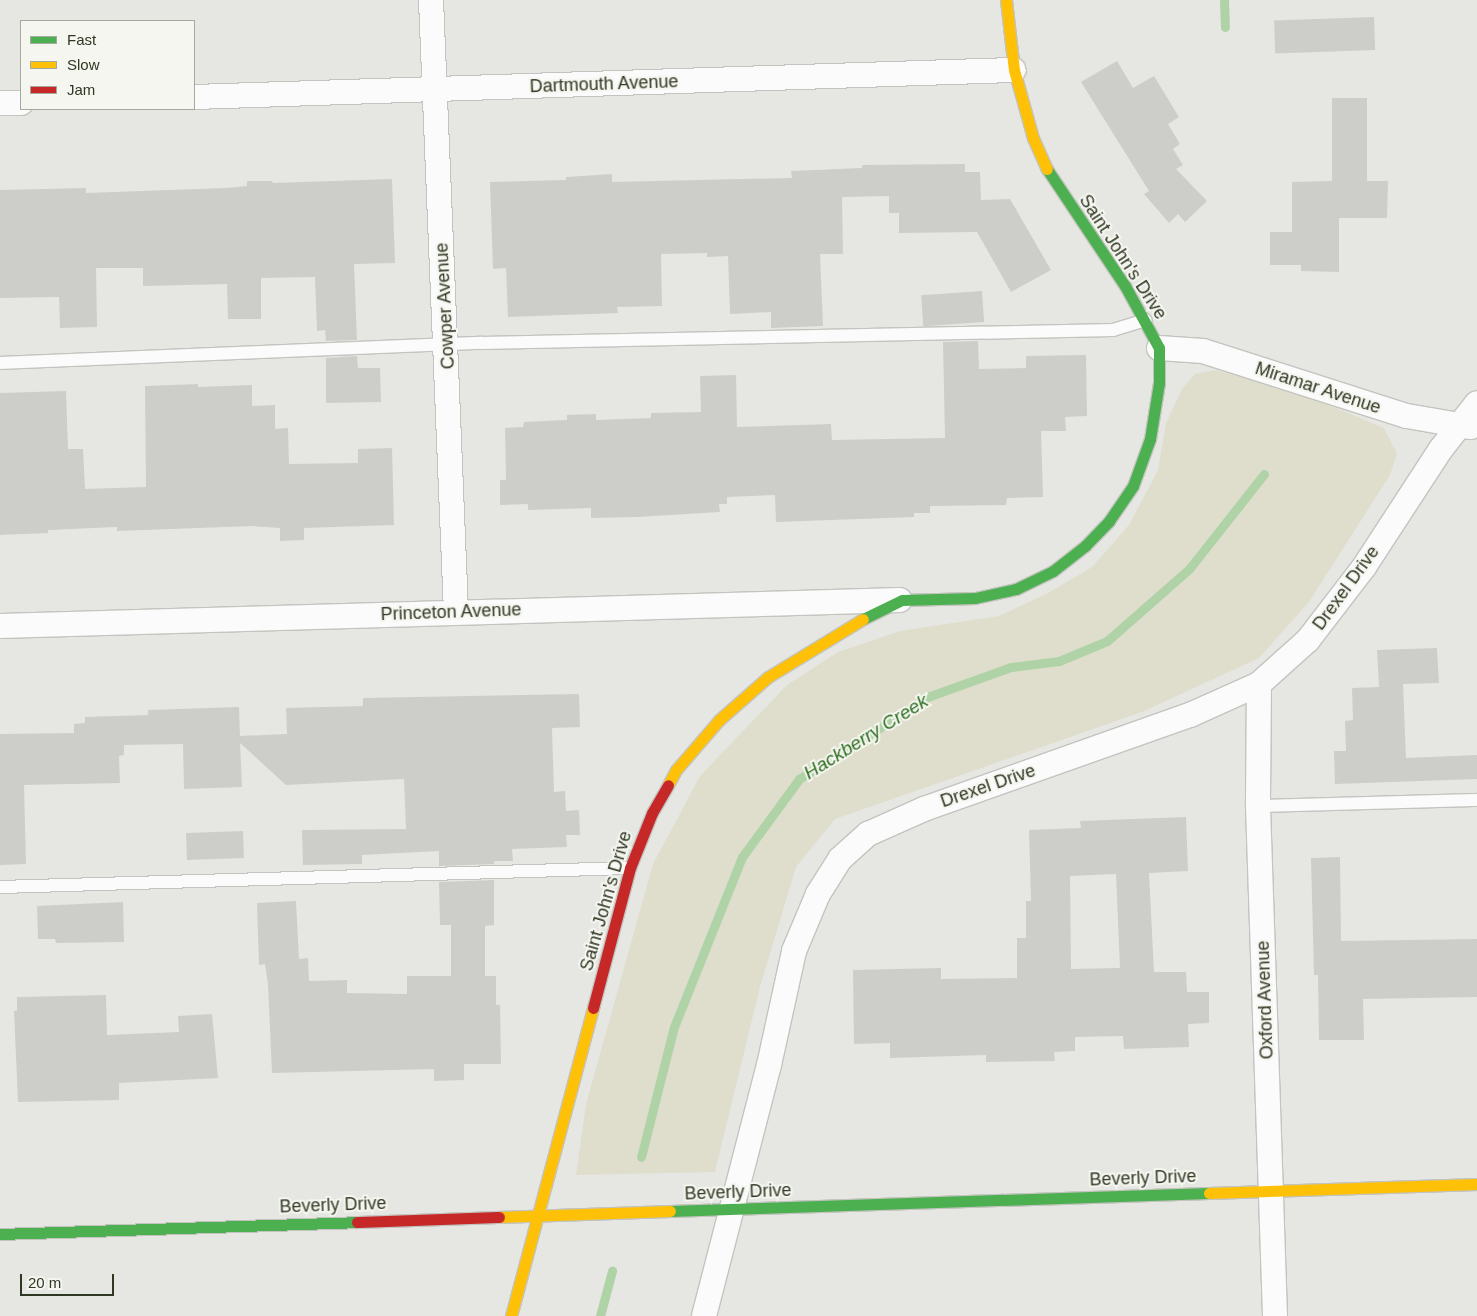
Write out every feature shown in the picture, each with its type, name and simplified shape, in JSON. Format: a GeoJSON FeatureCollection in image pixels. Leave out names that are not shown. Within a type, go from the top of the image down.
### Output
{"type":"FeatureCollection","features":[{"type":"Feature","properties":{"kind":"street","name":"Cowper Avenue"},"geometry":{"type":"LineString","coordinates":[[431,0],[448,345],[456,612]]}},
{"type":"Feature","properties":{"kind":"street","name":"Saint John's Drive"},"geometry":{"type":"LineString","coordinates":[[511,1316],[630,868],[652,814],[676,770],[719,720],[776,672],[838,631],[902,600],[975,598],[1016,589],[1053,570],[1085,546],[1109,521],[1133,486],[1150,440],[1159,383],[1159,348],[1147,320],[1052,181],[1033,138],[1014,70],[1006,0]]}},
{"type":"Feature","properties":{"kind":"street","name":"Dartmouth Avenue"},"geometry":{"type":"LineString","coordinates":[[195,97],[1014,70]]}},
{"type":"Feature","properties":{"kind":"street"},"geometry":{"type":"LineString","coordinates":[[0,104],[20,103]]}},
{"type":"Feature","properties":{"kind":"street","name":"Miramar Avenue"},"geometry":{"type":"LineString","coordinates":[[1159,348],[1203,351],[1407,416],[1468,427]]}},
{"type":"Feature","properties":{"kind":"street","name":"Drexel Drive"},"geometry":{"type":"LineString","coordinates":[[704,1316],[794,951],[818,894],[840,859],[868,834],[924,809],[1190,715],[1259,684],[1313,633],[1468,427],[1477,403]]}},
{"type":"Feature","properties":{"kind":"street","name":"Princeton Avenue"},"geometry":{"type":"LineString","coordinates":[[0,626],[902,600]]}},
{"type":"Feature","properties":{"kind":"street","name":"Oxford Avenue"},"geometry":{"type":"LineString","coordinates":[[1259,684],[1258,806],[1273,1191],[1275,1316]]}},
{"type":"Feature","properties":{"kind":"street","name":"Beverly Drive"},"geometry":{"type":"LineString","coordinates":[[0,1234],[1477,1184]]}},
{"type":"Feature","properties":{"kind":"lane"},"geometry":{"type":"LineString","coordinates":[[0,363],[448,345],[1113,330],[1147,320]]}},
{"type":"Feature","properties":{"kind":"lane"},"geometry":{"type":"LineString","coordinates":[[1258,806],[1477,800]]}},
{"type":"Feature","properties":{"kind":"lane"},"geometry":{"type":"LineString","coordinates":[[0,887],[630,868]]}},
{"type":"Feature","properties":{"kind":"green space"},"geometry":{"type":"Polygon","coordinates":[[[1215,370],[1300,393],[1384,428],[1397,454],[1390,475],[1309,602],[1259,658],[1142,712],[835,819],[796,867],[760,987],[715,1172],[576,1175],[586,1104],[653,864],[700,776],[787,685],[838,652],[900,631],[999,616],[1048,593],[1092,567],[1129,525],[1158,470],[1166,423],[1182,389],[1195,374],[1215,370]]]}},
{"type":"Feature","properties":{"kind":"building"},"geometry":{"type":"Polygon","coordinates":[[[1374,17],[1375,50],[1275,53],[1274,20],[1374,17]]]}},
{"type":"Feature","properties":{"kind":"building"},"geometry":{"type":"Polygon","coordinates":[[[1117,61],[1133,88],[1154,76],[1179,117],[1168,124],[1180,144],[1173,149],[1183,165],[1176,169],[1207,201],[1185,222],[1178,214],[1169,223],[1144,194],[1149,191],[1081,82],[1117,61]]]}},
{"type":"Feature","properties":{"kind":"building"},"geometry":{"type":"Polygon","coordinates":[[[1332,98],[1367,98],[1367,181],[1388,181],[1387,218],[1339,218],[1339,272],[1301,271],[1301,265],[1270,265],[1270,232],[1292,232],[1292,182],[1332,181],[1332,98]]]}},
{"type":"Feature","properties":{"kind":"building"},"geometry":{"type":"Polygon","coordinates":[[[965,164],[965,172],[980,172],[981,200],[1010,199],[1051,270],[1011,292],[977,232],[899,233],[899,213],[889,213],[889,196],[842,197],[843,254],[820,254],[823,326],[771,328],[771,312],[730,314],[728,256],[707,257],[707,253],[661,254],[662,306],[617,307],[618,313],[508,317],[506,268],[493,269],[490,182],[566,180],[566,177],[612,174],[612,182],[792,178],[791,171],[862,168],[862,165],[965,164]]]}},
{"type":"Feature","properties":{"kind":"building"},"geometry":{"type":"Polygon","coordinates":[[[392,179],[395,263],[354,264],[357,340],[326,341],[325,330],[317,331],[315,277],[261,278],[261,319],[228,319],[227,284],[143,286],[143,268],[96,268],[97,327],[60,328],[59,297],[0,298],[0,190],[86,188],[86,193],[226,188],[247,186],[247,181],[272,181],[273,183],[392,179]]]}},
{"type":"Feature","properties":{"kind":"building"},"geometry":{"type":"Polygon","coordinates":[[[982,291],[984,322],[923,326],[921,295],[982,291]]]}},
{"type":"Feature","properties":{"kind":"building"},"geometry":{"type":"Polygon","coordinates":[[[978,341],[979,369],[1026,368],[1026,356],[1086,355],[1087,416],[1065,417],[1066,431],[1041,431],[1043,497],[1007,498],[1006,505],[930,506],[930,513],[914,513],[914,517],[776,522],[775,495],[727,497],[727,504],[719,504],[720,512],[637,517],[591,518],[591,508],[528,510],[528,504],[500,505],[500,480],[506,480],[505,428],[523,427],[524,422],[567,420],[567,415],[596,414],[596,420],[651,418],[651,413],[701,412],[700,376],[736,375],[737,427],[831,424],[832,440],[945,438],[943,342],[978,341]]]}},
{"type":"Feature","properties":{"kind":"building"},"geometry":{"type":"Polygon","coordinates":[[[357,356],[358,368],[380,368],[381,402],[326,403],[326,358],[357,356]]]}},
{"type":"Feature","properties":{"kind":"building"},"geometry":{"type":"Polygon","coordinates":[[[198,384],[198,387],[252,385],[252,406],[275,405],[275,429],[288,428],[289,464],[358,463],[358,449],[392,448],[394,525],[304,528],[304,540],[280,541],[280,528],[252,526],[117,531],[117,527],[48,530],[48,533],[0,535],[0,393],[66,391],[68,449],[83,449],[85,489],[146,487],[145,386],[198,384]]]}},
{"type":"Feature","properties":{"kind":"building"},"geometry":{"type":"Polygon","coordinates":[[[1437,648],[1439,683],[1403,684],[1406,758],[1477,755],[1477,779],[1335,784],[1334,751],[1346,751],[1345,721],[1353,720],[1352,688],[1379,687],[1377,650],[1437,648]]]}},
{"type":"Feature","properties":{"kind":"building"},"geometry":{"type":"Polygon","coordinates":[[[579,694],[580,727],[552,728],[554,792],[565,791],[566,811],[579,810],[580,835],[566,835],[567,847],[512,849],[513,861],[494,861],[494,864],[439,866],[439,851],[362,855],[362,864],[303,865],[302,830],[406,829],[404,779],[286,785],[240,743],[242,787],[184,789],[183,744],[124,745],[124,755],[119,756],[120,783],[24,785],[26,864],[0,865],[0,734],[74,733],[74,724],[85,723],[85,717],[148,715],[148,710],[239,707],[240,736],[287,734],[286,708],[363,706],[363,698],[579,694]]]}},
{"type":"Feature","properties":{"kind":"building"},"geometry":{"type":"Polygon","coordinates":[[[1186,817],[1188,871],[1149,873],[1154,972],[1186,972],[1187,992],[1209,992],[1209,1023],[1188,1024],[1189,1047],[1124,1049],[1123,1036],[1075,1037],[1075,1051],[1054,1052],[1055,1061],[986,1062],[986,1055],[890,1058],[890,1043],[854,1044],[853,970],[941,968],[941,979],[1017,978],[1017,938],[1026,938],[1026,901],[1031,901],[1029,830],[1081,828],[1080,821],[1186,817]],[[1116,874],[1070,876],[1071,969],[1120,968],[1116,874]]]}},
{"type":"Feature","properties":{"kind":"building"},"geometry":{"type":"Polygon","coordinates":[[[243,831],[244,858],[187,860],[186,833],[243,831]]]}},
{"type":"Feature","properties":{"kind":"building"},"geometry":{"type":"Polygon","coordinates":[[[1340,857],[1341,941],[1477,939],[1477,997],[1363,999],[1364,1040],[1319,1040],[1318,975],[1314,975],[1311,858],[1340,857]]]}},
{"type":"Feature","properties":{"kind":"building"},"geometry":{"type":"Polygon","coordinates":[[[494,880],[494,925],[485,926],[485,976],[496,976],[496,1005],[500,1005],[501,1064],[464,1064],[464,1080],[434,1081],[434,1069],[272,1073],[268,984],[265,964],[259,965],[257,903],[296,901],[299,959],[308,958],[309,981],[347,980],[347,993],[407,994],[407,976],[451,976],[451,925],[440,925],[439,882],[494,880]]]}},
{"type":"Feature","properties":{"kind":"building"},"geometry":{"type":"Polygon","coordinates":[[[123,902],[124,942],[56,943],[55,939],[38,939],[37,906],[123,902]]]}},
{"type":"Feature","properties":{"kind":"building"},"geometry":{"type":"Polygon","coordinates":[[[106,995],[107,1035],[179,1032],[178,1016],[212,1014],[218,1078],[119,1083],[119,1100],[18,1102],[14,1011],[17,1011],[17,997],[106,995]]]}},
{"type":"Feature","properties":{"kind":"waterway","name":"Hackberry Creek"},"geometry":{"type":"LineString","coordinates":[[1224,0],[1225,27]]}},
{"type":"Feature","properties":{"kind":"waterway","name":"Hackberry Creek"},"geometry":{"type":"LineString","coordinates":[[641,1157],[674,1027],[742,857],[799,779],[930,696],[1011,667],[1059,661],[1107,641],[1189,569],[1264,474]]}},
{"type":"Feature","properties":{"kind":"waterway","name":"Hackberry Creek"},"geometry":{"type":"LineString","coordinates":[[600,1316],[612,1271]]}},
{"type":"Feature","properties":{"kind":"traffic: fast"},"geometry":{"type":"LineString","coordinates":[[863,619],[902,600],[975,598],[1016,589],[1053,571],[1085,546],[1109,521],[1133,486],[1150,439],[1159,383],[1159,348],[1125,286],[1047,169]]}},
{"type":"Feature","properties":{"kind":"traffic: fast"},"geometry":{"type":"LineString","coordinates":[[670,1211],[1209,1193]]}},
{"type":"Feature","properties":{"kind":"traffic: fast"},"geometry":{"type":"LineString","coordinates":[[0,1234],[357,1222]]}},
{"type":"Feature","properties":{"kind":"traffic: slow"},"geometry":{"type":"LineString","coordinates":[[1006,0],[1014,70],[1033,138],[1047,169]]}},
{"type":"Feature","properties":{"kind":"traffic: slow"},"geometry":{"type":"LineString","coordinates":[[668,785],[676,770],[719,720],[768,677],[863,619]]}},
{"type":"Feature","properties":{"kind":"traffic: slow"},"geometry":{"type":"LineString","coordinates":[[511,1316],[593,1008]]}},
{"type":"Feature","properties":{"kind":"traffic: slow"},"geometry":{"type":"LineString","coordinates":[[1209,1193],[1477,1184]]}},
{"type":"Feature","properties":{"kind":"traffic: slow"},"geometry":{"type":"LineString","coordinates":[[499,1217],[670,1211]]}},
{"type":"Feature","properties":{"kind":"traffic: jam"},"geometry":{"type":"LineString","coordinates":[[593,1008],[630,868],[652,813],[668,785]]}},
{"type":"Feature","properties":{"kind":"traffic: jam"},"geometry":{"type":"LineString","coordinates":[[357,1222],[499,1217]]}}]}
